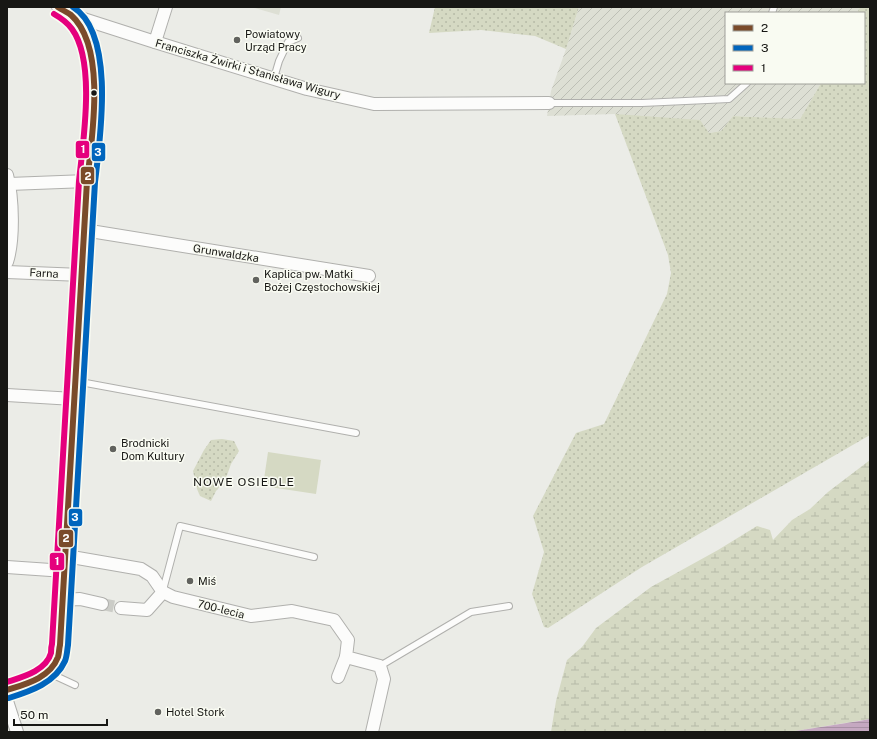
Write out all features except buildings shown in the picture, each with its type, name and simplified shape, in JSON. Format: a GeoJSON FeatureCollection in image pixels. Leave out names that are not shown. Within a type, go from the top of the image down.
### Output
{"type":"FeatureCollection","features":[{"type":"Feature","properties":{"kind":"street"},"geometry":{"type":"LineString","coordinates":[[7,690],[39,679],[47,672],[58,658],[60,645],[66,556],[74,381],[87,182],[94,121],[93,63],[86,38],[71,15],[58,7]]}},
{"type":"Feature","properties":{"kind":"street"},"geometry":{"type":"LineString","coordinates":[[155,42],[166,7]]}},
{"type":"Feature","properties":{"kind":"street","name":"Franciszka Żwirki i Stanisława Wigury"},"geometry":{"type":"LineString","coordinates":[[71,15],[307,88],[374,104],[549,103]]}},
{"type":"Feature","properties":{"kind":"street"},"geometry":{"type":"LineString","coordinates":[[7,262],[10,254],[12,228],[8,179],[87,182]]}},
{"type":"Feature","properties":{"kind":"street","name":"Grunwaldzka"},"geometry":{"type":"LineString","coordinates":[[84,230],[368,276]]}},
{"type":"Feature","properties":{"kind":"street","name":"Farna"},"geometry":{"type":"LineString","coordinates":[[7,272],[82,275]]}},
{"type":"Feature","properties":{"kind":"street"},"geometry":{"type":"LineString","coordinates":[[7,395],[74,398]]}},
{"type":"Feature","properties":{"kind":"street"},"geometry":{"type":"LineString","coordinates":[[66,556],[141,569],[152,576],[163,592],[147,610],[121,608]]}},
{"type":"Feature","properties":{"kind":"street"},"geometry":{"type":"LineString","coordinates":[[7,567],[65,571]]}},
{"type":"Feature","properties":{"kind":"street","name":"700-lecia"},"geometry":{"type":"LineString","coordinates":[[163,592],[173,597],[251,616],[292,611],[334,620],[348,640],[346,657],[338,677]]}},
{"type":"Feature","properties":{"kind":"street"},"geometry":{"type":"LineString","coordinates":[[63,600],[80,599],[102,604]]}},
{"type":"Feature","properties":{"kind":"street"},"geometry":{"type":"LineString","coordinates":[[346,657],[380,666],[384,679],[372,732]]}},
{"type":"Feature","properties":{"kind":"street"},"geometry":{"type":"LineString","coordinates":[[7,701],[17,732]]}},
{"type":"Feature","properties":{"kind":"lane"},"geometry":{"type":"LineString","coordinates":[[274,78],[279,61],[288,42],[298,38]]}},
{"type":"Feature","properties":{"kind":"lane"},"geometry":{"type":"LineString","coordinates":[[549,103],[642,103],[729,99],[745,84]]}},
{"type":"Feature","properties":{"kind":"lane"},"geometry":{"type":"LineString","coordinates":[[74,381],[356,432]]}},
{"type":"Feature","properties":{"kind":"lane"},"geometry":{"type":"LineString","coordinates":[[163,592],[180,526],[314,557]]}},
{"type":"Feature","properties":{"kind":"lane"},"geometry":{"type":"LineString","coordinates":[[380,666],[471,612],[509,606]]}},
{"type":"Feature","properties":{"kind":"lane"},"geometry":{"type":"LineString","coordinates":[[47,672],[75,685]]}},
{"type":"Feature","properties":{"kind":"shaded area"},"geometry":{"type":"Polygon","coordinates":[[[251,7],[281,7],[279,15],[251,7]]]}},
{"type":"Feature","properties":{"kind":"shaded area"},"geometry":{"type":"Polygon","coordinates":[[[579,7],[860,7],[858,12],[725,12],[725,84],[820,84],[800,119],[733,116],[721,131],[709,133],[616,114],[547,116],[551,91],[579,7]]]}},
{"type":"Feature","properties":{"kind":"shaded area"},"geometry":{"type":"Polygon","coordinates":[[[870,719],[870,732],[789,732],[859,721],[870,719]]]}},
{"type":"Feature","properties":{"kind":"green space"},"geometry":{"type":"Polygon","coordinates":[[[435,7],[579,7],[566,49],[535,36],[481,30],[429,33],[435,7]]]}},
{"type":"Feature","properties":{"kind":"green space"},"geometry":{"type":"Polygon","coordinates":[[[860,7],[870,7],[870,435],[642,567],[548,628],[544,627],[532,594],[544,552],[533,516],[576,433],[604,424],[667,294],[671,273],[668,255],[615,114],[700,120],[709,133],[721,131],[733,116],[800,119],[820,84],[865,84],[865,12],[858,12],[860,7]]]}},
{"type":"Feature","properties":{"kind":"green space"},"geometry":{"type":"Polygon","coordinates":[[[222,439],[234,441],[239,451],[231,464],[225,481],[216,491],[211,501],[200,496],[193,471],[211,440],[222,439]]]}},
{"type":"Feature","properties":{"kind":"green space"},"geometry":{"type":"Polygon","coordinates":[[[268,452],[321,460],[316,494],[263,486],[268,452]]]}},
{"type":"Feature","properties":{"kind":"green space"},"geometry":{"type":"Polygon","coordinates":[[[870,460],[870,719],[789,732],[551,732],[556,701],[567,660],[582,647],[596,628],[651,587],[718,550],[757,526],[770,530],[773,540],[792,520],[810,509],[828,492],[870,460]]]}},
{"type":"Feature","properties":{"kind":"tunnel"},"geometry":{"type":"LineString","coordinates":[[102,604],[121,608]]}},
{"type":"Feature","properties":{"kind":"transit line","name":"2"},"geometry":{"type":"LineString","coordinates":[[7,690],[37,679],[49,670],[58,657],[60,645],[87,181],[94,118],[94,94],[93,70],[89,48],[82,30],[71,15],[58,7]]}},
{"type":"Feature","properties":{"kind":"transit line","name":"3"},"geometry":{"type":"LineString","coordinates":[[9,698],[34,689],[49,681],[61,669],[67,655],[68,645],[95,182],[102,115],[100,63],[95,40],[86,21],[73,7]]}},
{"type":"Feature","properties":{"kind":"transit line","name":"1"},"geometry":{"type":"LineString","coordinates":[[7,682],[39,669],[48,659],[51,653],[52,644],[79,181],[86,103],[84,61],[79,43],[72,29],[64,20],[54,14]]}},
{"type":"Feature","properties":{"kind":"place","name":"Powiatowy Urząd Pracy"},"geometry":{"type":"Point","coordinates":[237,40]}},
{"type":"Feature","properties":{"kind":"place","name":"Kaplica pw. Matki Bożej Częstochowskiej"},"geometry":{"type":"Point","coordinates":[256,280]}},
{"type":"Feature","properties":{"kind":"place","name":"Brodnicki Dom Kultury"},"geometry":{"type":"Point","coordinates":[113,449]}},
{"type":"Feature","properties":{"kind":"place","name":"Miś"},"geometry":{"type":"Point","coordinates":[190,581]}},
{"type":"Feature","properties":{"kind":"place","name":"Hotel Stork"},"geometry":{"type":"Point","coordinates":[158,712]}},
{"type":"Feature","properties":{"kind":"district","name":"NOWE OSIEDLE"},"geometry":{"type":"Point","coordinates":[244,482]}}]}
